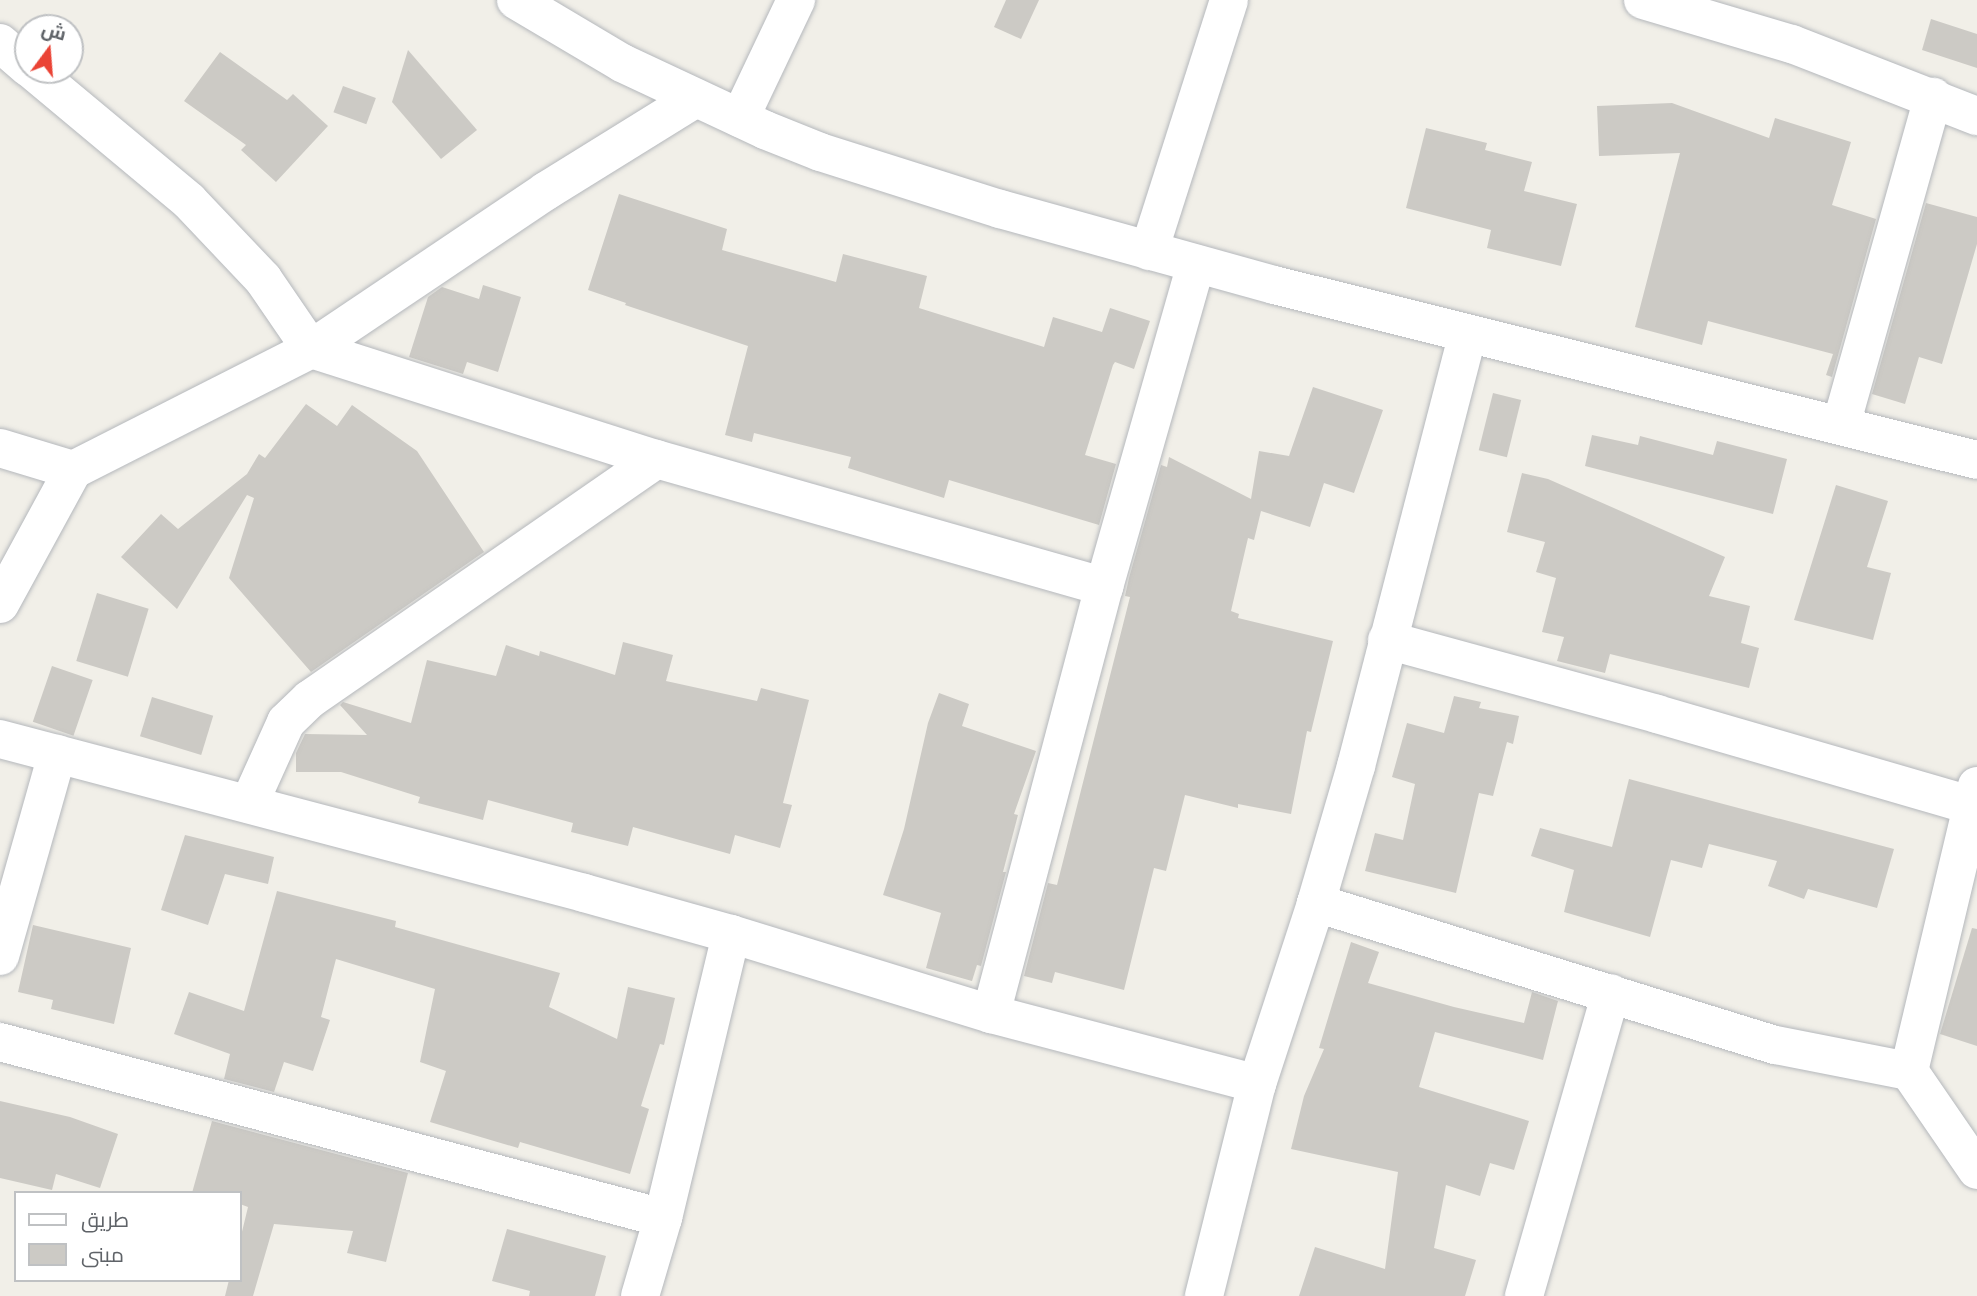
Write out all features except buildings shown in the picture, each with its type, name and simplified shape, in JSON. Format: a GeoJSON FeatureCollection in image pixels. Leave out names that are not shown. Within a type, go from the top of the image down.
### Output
{"type":"FeatureCollection","features":[{"type":"Feature","properties":{"kind":"street"},"geometry":{"type":"LineString","coordinates":[[516,0],[622,63],[740,118],[820,152],[1000,209],[1196,264],[1468,334],[1977,460]]}},
{"type":"Feature","properties":{"kind":"street"},"geometry":{"type":"LineString","coordinates":[[740,118],[796,0]]}},
{"type":"Feature","properties":{"kind":"street"},"geometry":{"type":"LineString","coordinates":[[1149,251],[1229,0]]}},
{"type":"Feature","properties":{"kind":"street"},"geometry":{"type":"LineString","coordinates":[[1643,0],[1792,44],[1977,116]]}},
{"type":"Feature","properties":{"kind":"street"},"geometry":{"type":"LineString","coordinates":[[0,43],[14,54]]}},
{"type":"Feature","properties":{"kind":"street"},"geometry":{"type":"LineString","coordinates":[[49,84],[189,201],[263,279],[311,349],[656,459],[1104,587]]}},
{"type":"Feature","properties":{"kind":"street"},"geometry":{"type":"LineString","coordinates":[[1841,425],[1933,97]]}},
{"type":"Feature","properties":{"kind":"street"},"geometry":{"type":"LineString","coordinates":[[0,604],[73,470],[311,349],[546,191],[696,98]]}},
{"type":"Feature","properties":{"kind":"street"},"geometry":{"type":"LineString","coordinates":[[991,1014],[1104,587],[1196,264]]}},
{"type":"Feature","properties":{"kind":"street"},"geometry":{"type":"LineString","coordinates":[[1204,1296],[1258,1084],[1317,903],[1356,766],[1468,334]]}},
{"type":"Feature","properties":{"kind":"street"},"geometry":{"type":"LineString","coordinates":[[0,448],[73,470]]}},
{"type":"Feature","properties":{"kind":"street"},"geometry":{"type":"LineString","coordinates":[[249,804],[286,722],[310,699],[656,459]]}},
{"type":"Feature","properties":{"kind":"street"},"geometry":{"type":"LineString","coordinates":[[1387,640],[1975,799],[1909,1071]]}},
{"type":"Feature","properties":{"kind":"street"},"geometry":{"type":"LineString","coordinates":[[0,739],[731,934],[991,1014],[1258,1084]]}},
{"type":"Feature","properties":{"kind":"street"},"geometry":{"type":"LineString","coordinates":[[0,956],[57,754]]}},
{"type":"Feature","properties":{"kind":"street"},"geometry":{"type":"LineString","coordinates":[[1317,903],[1776,1045],[1909,1071],[1977,1170]]}},
{"type":"Feature","properties":{"kind":"street"},"geometry":{"type":"LineString","coordinates":[[640,1296],[663,1218],[731,934]]}},
{"type":"Feature","properties":{"kind":"street"},"geometry":{"type":"LineString","coordinates":[[1524,1296],[1611,993]]}},
{"type":"Feature","properties":{"kind":"street"},"geometry":{"type":"LineString","coordinates":[[0,1042],[663,1218]]}}]}
